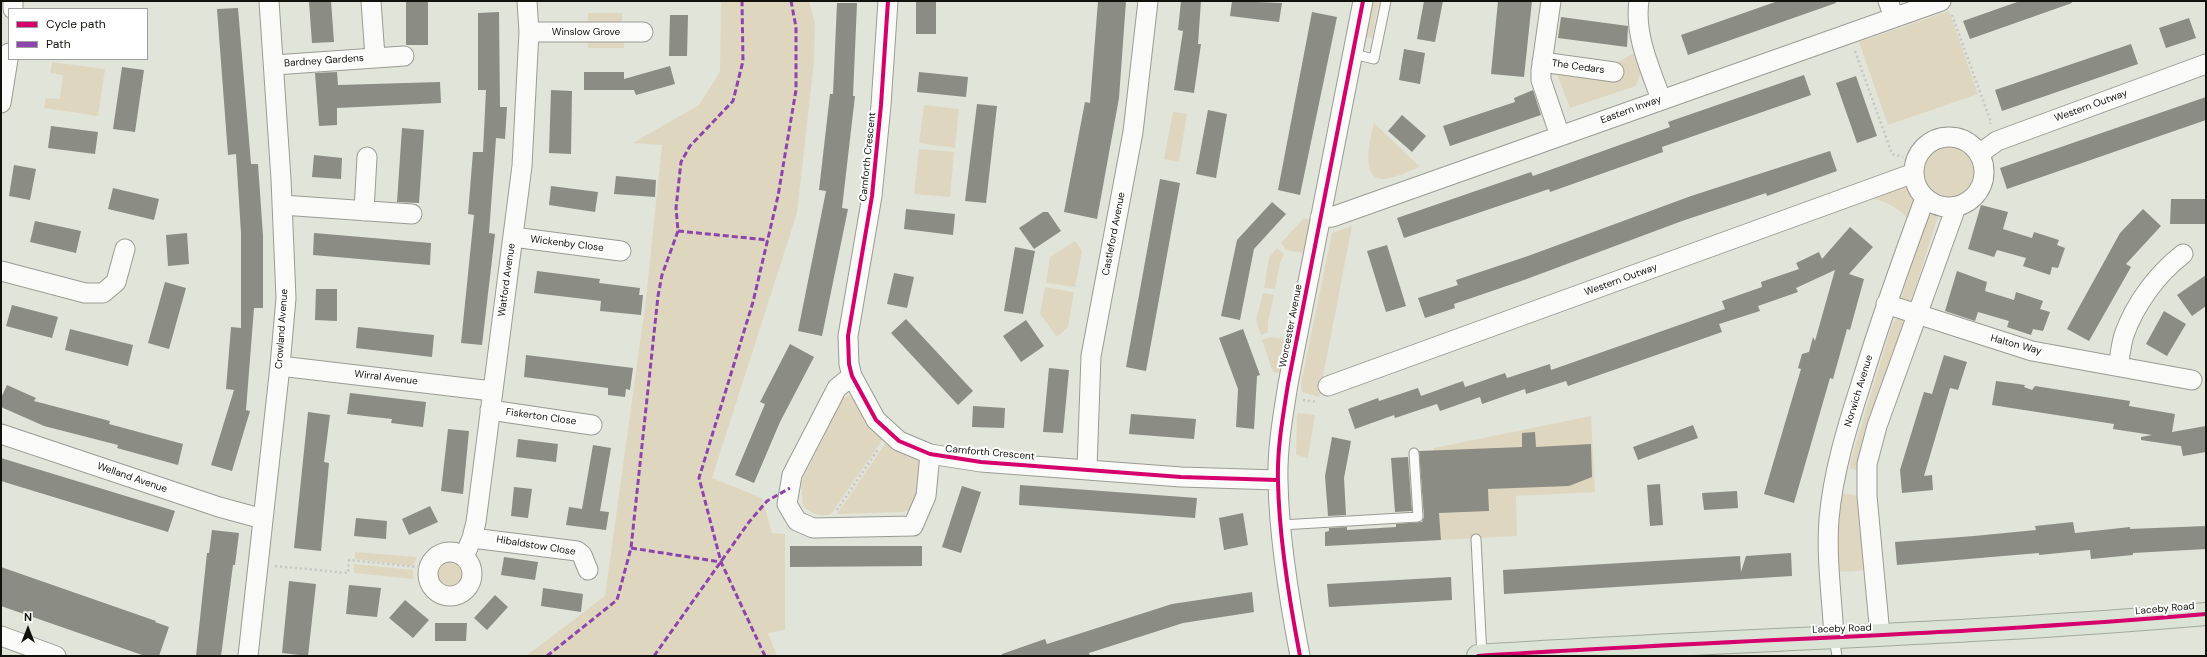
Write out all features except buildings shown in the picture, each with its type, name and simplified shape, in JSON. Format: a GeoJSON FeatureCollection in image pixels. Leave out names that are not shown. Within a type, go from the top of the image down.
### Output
{"type":"FeatureCollection","features":[{"type":"Feature","properties":{"kind":"highway","name":"Laceby Road"},"geometry":{"type":"LineString","coordinates":[[1478,656],[1836,646],[1880,635],[2206,614]]}},
{"type":"Feature","properties":{"kind":"street","name":"Crowland Avenue"},"geometry":{"type":"LineString","coordinates":[[248,656],[259,564],[286,298],[274,65],[269,1]]}},
{"type":"Feature","properties":{"kind":"street","name":"Bardney Gardens"},"geometry":{"type":"LineString","coordinates":[[371,1],[375,57]]}},
{"type":"Feature","properties":{"kind":"street","name":"Watford Avenue"},"geometry":{"type":"LineString","coordinates":[[464,556],[472,538],[513,237],[524,133],[529,32],[526,1]]}},
{"type":"Feature","properties":{"kind":"street","name":"Carnforth Crescent"},"geometry":{"type":"LineString","coordinates":[[888,1],[884,67],[872,196],[848,336],[849,364],[852,376],[876,420],[899,441],[930,454],[981,462],[1087,468],[1181,477],[1278,480]]}},
{"type":"Feature","properties":{"kind":"street","name":"Castleford Avenue"},"geometry":{"type":"LineString","coordinates":[[1087,468],[1091,356],[1133,132],[1148,1]]}},
{"type":"Feature","properties":{"kind":"street","name":"Worcester Avenue"},"geometry":{"type":"LineString","coordinates":[[1300,656],[1289,598],[1281,525],[1278,480],[1280,439],[1286,397],[1363,1]]}},
{"type":"Feature","properties":{"kind":"street","name":"The Cedars"},"geometry":{"type":"LineString","coordinates":[[1551,1],[1542,62],[1541,80],[1560,136]]}},
{"type":"Feature","properties":{"kind":"street"},"geometry":{"type":"LineString","coordinates":[[1640,1],[1638,12],[1642,43],[1661,99]]}},
{"type":"Feature","properties":{"kind":"street","name":"Eastern Inway"},"geometry":{"type":"LineString","coordinates":[[1320,218],[1332,217],[1849,33],[1891,9],[1946,5]]}},
{"type":"Feature","properties":{"kind":"street","name":"Winslow Grove"},"geometry":{"type":"LineString","coordinates":[[529,32],[643,32]]}},
{"type":"Feature","properties":{"kind":"street","name":"Bardney Gardens"},"geometry":{"type":"LineString","coordinates":[[274,65],[404,56]]}},
{"type":"Feature","properties":{"kind":"street"},"geometry":{"type":"LineString","coordinates":[[1,103],[8,59]]}},
{"type":"Feature","properties":{"kind":"street","name":"The Cedars"},"geometry":{"type":"LineString","coordinates":[[1542,62],[1614,72]]}},
{"type":"Feature","properties":{"kind":"street","name":"Western Outway"},"geometry":{"type":"LineString","coordinates":[[1975,150],[2206,64]]}},
{"type":"Feature","properties":{"kind":"street"},"geometry":{"type":"LineString","coordinates":[[1940,138],[1956,138],[1975,150],[1984,166],[1984,179],[1980,189],[1966,204],[1945,208],[1934,204],[1925,198],[1917,187],[1915,167],[1922,151],[1930,143],[1940,138]]}},
{"type":"Feature","properties":{"kind":"street"},"geometry":{"type":"LineString","coordinates":[[364,211],[366,157]]}},
{"type":"Feature","properties":{"kind":"street","name":"Western Outway"},"geometry":{"type":"LineString","coordinates":[[1328,386],[1915,167]]}},
{"type":"Feature","properties":{"kind":"street","name":"Norwich Avenue"},"geometry":{"type":"LineString","coordinates":[[1836,646],[1829,519],[1836,478],[1846,431],[1886,304],[1925,198]]}},
{"type":"Feature","properties":{"kind":"street"},"geometry":{"type":"LineString","coordinates":[[282,205],[412,214]]}},
{"type":"Feature","properties":{"kind":"street"},"geometry":{"type":"LineString","coordinates":[[1880,635],[1866,481],[1867,464],[1877,426],[1956,207]]}},
{"type":"Feature","properties":{"kind":"street","name":"Wickenby Close"},"geometry":{"type":"LineString","coordinates":[[513,237],[621,251]]}},
{"type":"Feature","properties":{"kind":"street"},"geometry":{"type":"LineString","coordinates":[[1,271],[85,294],[102,293],[116,282],[125,249]]}},
{"type":"Feature","properties":{"kind":"street"},"geometry":{"type":"LineString","coordinates":[[2118,366],[2124,335],[2140,304],[2160,275],[2183,254]]}},
{"type":"Feature","properties":{"kind":"street"},"geometry":{"type":"LineString","coordinates":[[1886,304],[1917,314]]}},
{"type":"Feature","properties":{"kind":"street","name":"Halton Way"},"geometry":{"type":"LineString","coordinates":[[1917,314],[2032,351],[2192,380]]}},
{"type":"Feature","properties":{"kind":"street","name":"Wirral Avenue"},"geometry":{"type":"LineString","coordinates":[[280,366],[491,400]]}},
{"type":"Feature","properties":{"kind":"street","name":"Carnforth Crescent"},"geometry":{"type":"LineString","coordinates":[[852,376],[838,388],[792,475],[787,504],[797,521],[813,528],[913,526],[926,496],[930,454]]}},
{"type":"Feature","properties":{"kind":"street","name":"Fiskerton Close"},"geometry":{"type":"LineString","coordinates":[[491,400],[592,425]]}},
{"type":"Feature","properties":{"kind":"street","name":"Welland Avenue"},"geometry":{"type":"LineString","coordinates":[[1,434],[219,507],[263,519]]}},
{"type":"Feature","properties":{"kind":"street"},"geometry":{"type":"LineString","coordinates":[[1836,478],[1866,481]]}},
{"type":"Feature","properties":{"kind":"street","name":"Hibaldstow Close"},"geometry":{"type":"LineString","coordinates":[[472,538],[577,551],[582,555],[588,570]]}},
{"type":"Feature","properties":{"kind":"street"},"geometry":{"type":"LineString","coordinates":[[449,551],[464,556],[470,564],[472,579],[465,590],[454,596],[447,596],[434,590],[428,581],[428,568],[430,562],[441,553],[449,551]]}},
{"type":"Feature","properties":{"kind":"street"},"geometry":{"type":"LineString","coordinates":[[1,636],[56,656]]}},
{"type":"Feature","properties":{"kind":"lane"},"geometry":{"type":"LineString","coordinates":[[1353,54],[1374,59],[1386,1]]}},
{"type":"Feature","properties":{"kind":"lane"},"geometry":{"type":"LineString","coordinates":[[1281,525],[1418,517],[1414,453]]}},
{"type":"Feature","properties":{"kind":"lane"},"geometry":{"type":"LineString","coordinates":[[1476,539],[1482,656]]}},
{"type":"Feature","properties":{"kind":"path"},"geometry":{"type":"LineString","coordinates":[[1946,5],[1991,122],[1975,150]]}},
{"type":"Feature","properties":{"kind":"path"},"geometry":{"type":"LineString","coordinates":[[1849,33],[1892,154],[1915,167]]}},
{"type":"Feature","properties":{"kind":"path"},"geometry":{"type":"LineString","coordinates":[[1286,397],[1321,402],[1328,386]]}},
{"type":"Feature","properties":{"kind":"path"},"geometry":{"type":"LineString","coordinates":[[834,528],[834,514],[889,432]]}},
{"type":"Feature","properties":{"kind":"path"},"geometry":{"type":"LineString","coordinates":[[259,564],[348,573],[349,560],[428,568]]}},
{"type":"Feature","properties":{"kind":"shaded area"},"geometry":{"type":"Polygon","coordinates":[[[721,1],[809,1],[815,23],[814,61],[797,213],[712,478],[762,498],[772,533],[785,534],[785,630],[768,633],[777,656],[526,656],[605,596],[646,299],[662,145],[633,143],[699,105],[720,72],[721,1]]]}},
{"type":"Feature","properties":{"kind":"shaded area"},"geometry":{"type":"Polygon","coordinates":[[[1373,1],[1379,1],[1372,38],[1366,37],[1373,1]]]}},
{"type":"Feature","properties":{"kind":"shaded area"},"geometry":{"type":"Polygon","coordinates":[[[1949,11],[1978,94],[1888,125],[1859,42],[1949,11]]]}},
{"type":"Feature","properties":{"kind":"shaded area"},"geometry":{"type":"Polygon","coordinates":[[[588,13],[622,13],[622,23],[588,23],[588,13]]]}},
{"type":"Feature","properties":{"kind":"shaded area"},"geometry":{"type":"Polygon","coordinates":[[[588,36],[624,36],[624,48],[588,48],[588,36]]]}},
{"type":"Feature","properties":{"kind":"shaded area"},"geometry":{"type":"Polygon","coordinates":[[[1634,53],[1641,72],[1636,86],[1570,108],[1556,72],[1613,65],[1634,53]]]}},
{"type":"Feature","properties":{"kind":"shaded area"},"geometry":{"type":"Polygon","coordinates":[[[52,62],[105,69],[98,116],[44,108],[46,98],[60,99],[63,75],[50,73],[52,62]]]}},
{"type":"Feature","properties":{"kind":"shaded area"},"geometry":{"type":"Polygon","coordinates":[[[924,105],[959,109],[955,148],[919,143],[924,105]]]}},
{"type":"Feature","properties":{"kind":"shaded area"},"geometry":{"type":"Polygon","coordinates":[[[1173,112],[1187,114],[1179,162],[1164,159],[1173,112]]]}},
{"type":"Feature","properties":{"kind":"shaded area"},"geometry":{"type":"Polygon","coordinates":[[[1374,123],[1420,167],[1398,176],[1384,179],[1376,177],[1371,172],[1368,156],[1374,123]]]}},
{"type":"Feature","properties":{"kind":"shaded area"},"geometry":{"type":"Polygon","coordinates":[[[1949,143],[1960,145],[1973,156],[1976,161],[1978,172],[1976,183],[1965,196],[1960,199],[1949,201],[1938,199],[1925,188],[1922,183],[1920,172],[1922,161],[1933,148],[1938,145],[1949,143]]]}},
{"type":"Feature","properties":{"kind":"shaded area"},"geometry":{"type":"Polygon","coordinates":[[[919,149],[954,152],[950,197],[914,194],[919,149]]]}},
{"type":"Feature","properties":{"kind":"shaded area"},"geometry":{"type":"Polygon","coordinates":[[[1911,184],[1915,187],[1918,197],[1910,223],[1903,214],[1887,203],[1869,197],[1911,184]]]}},
{"type":"Feature","properties":{"kind":"shaded area"},"geometry":{"type":"Polygon","coordinates":[[[1930,208],[1940,210],[1915,289],[1910,302],[1900,302],[1930,208]]]}},
{"type":"Feature","properties":{"kind":"shaded area"},"geometry":{"type":"Polygon","coordinates":[[[1304,218],[1311,220],[1304,253],[1286,250],[1281,243],[1304,218]]]}},
{"type":"Feature","properties":{"kind":"shaded area"},"geometry":{"type":"Polygon","coordinates":[[[1352,226],[1319,397],[1302,392],[1301,384],[1332,233],[1352,226]]]}},
{"type":"Feature","properties":{"kind":"shaded area"},"geometry":{"type":"Polygon","coordinates":[[[1075,241],[1082,251],[1075,287],[1046,283],[1050,257],[1075,241]]]}},
{"type":"Feature","properties":{"kind":"shaded area"},"geometry":{"type":"Polygon","coordinates":[[[1277,248],[1284,254],[1280,263],[1275,289],[1264,288],[1269,258],[1277,248]]]}},
{"type":"Feature","properties":{"kind":"shaded area"},"geometry":{"type":"Polygon","coordinates":[[[1045,287],[1074,292],[1068,327],[1057,337],[1040,314],[1045,287]]]}},
{"type":"Feature","properties":{"kind":"shaded area"},"geometry":{"type":"Polygon","coordinates":[[[1263,293],[1274,295],[1268,322],[1268,332],[1261,335],[1256,320],[1263,293]]]}},
{"type":"Feature","properties":{"kind":"shaded area"},"geometry":{"type":"Polygon","coordinates":[[[1897,318],[1903,319],[1904,322],[1858,470],[1851,469],[1850,463],[1889,334],[1892,325],[1897,318]]]}},
{"type":"Feature","properties":{"kind":"shaded area"},"geometry":{"type":"Polygon","coordinates":[[[1270,337],[1286,339],[1281,373],[1273,372],[1262,340],[1270,337]]]}},
{"type":"Feature","properties":{"kind":"shaded area"},"geometry":{"type":"Polygon","coordinates":[[[850,395],[879,427],[883,439],[831,514],[819,515],[809,511],[803,506],[801,483],[842,399],[850,395]]]}},
{"type":"Feature","properties":{"kind":"shaded area"},"geometry":{"type":"Polygon","coordinates":[[[1297,413],[1315,415],[1308,458],[1296,455],[1297,413]]]}},
{"type":"Feature","properties":{"kind":"shaded area"},"geometry":{"type":"Polygon","coordinates":[[[1591,416],[1595,492],[1516,496],[1517,536],[1441,540],[1434,448],[1591,416]]]}},
{"type":"Feature","properties":{"kind":"shaded area"},"geometry":{"type":"Polygon","coordinates":[[[887,441],[922,462],[923,484],[912,509],[902,512],[837,514],[887,441]]]}},
{"type":"Feature","properties":{"kind":"shaded area"},"geometry":{"type":"Polygon","coordinates":[[[1842,493],[1860,496],[1868,570],[1839,572],[1837,512],[1842,493]]]}},
{"type":"Feature","properties":{"kind":"shaded area"},"geometry":{"type":"Polygon","coordinates":[[[355,552],[417,557],[413,566],[355,559],[355,552]]]}},
{"type":"Feature","properties":{"kind":"shaded area"},"geometry":{"type":"Polygon","coordinates":[[[449,560],[459,564],[463,574],[459,584],[449,588],[439,584],[435,574],[439,564],[449,560]]]}},
{"type":"Feature","properties":{"kind":"shaded area"},"geometry":{"type":"Polygon","coordinates":[[[354,564],[413,570],[413,579],[354,573],[354,564]]]}},
{"type":"Feature","properties":{"kind":"marked path"},"geometry":{"type":"LineString","coordinates":[[547,656],[617,600],[631,548],[658,296],[662,275],[678,231],[676,208],[681,162],[690,146],[733,101],[743,61],[742,1]]}},
{"type":"Feature","properties":{"kind":"marked path"},"geometry":{"type":"LineString","coordinates":[[765,656],[721,562],[699,478],[753,302],[778,196],[796,90],[796,27],[791,1]]}},
{"type":"Feature","properties":{"kind":"marked path"},"geometry":{"type":"LineString","coordinates":[[678,231],[768,240]]}},
{"type":"Feature","properties":{"kind":"marked path"},"geometry":{"type":"LineString","coordinates":[[654,656],[749,522],[767,501],[790,488]]}},
{"type":"Feature","properties":{"kind":"marked path"},"geometry":{"type":"LineString","coordinates":[[631,548],[721,562]]}},
{"type":"Feature","properties":{"kind":"cycle path"},"geometry":{"type":"LineString","coordinates":[[888,1],[881,105],[872,196],[848,336],[849,364],[852,376],[876,420],[899,441],[930,454],[981,462],[1181,477],[1277,480]]}},
{"type":"Feature","properties":{"kind":"cycle path"},"geometry":{"type":"LineString","coordinates":[[1300,656],[1288,591],[1282,547],[1278,481],[1279,444],[1288,384],[1363,1]]}},
{"type":"Feature","properties":{"kind":"cycle path"},"geometry":{"type":"LineString","coordinates":[[1478,656],[2024,627],[2206,614]]}}]}
